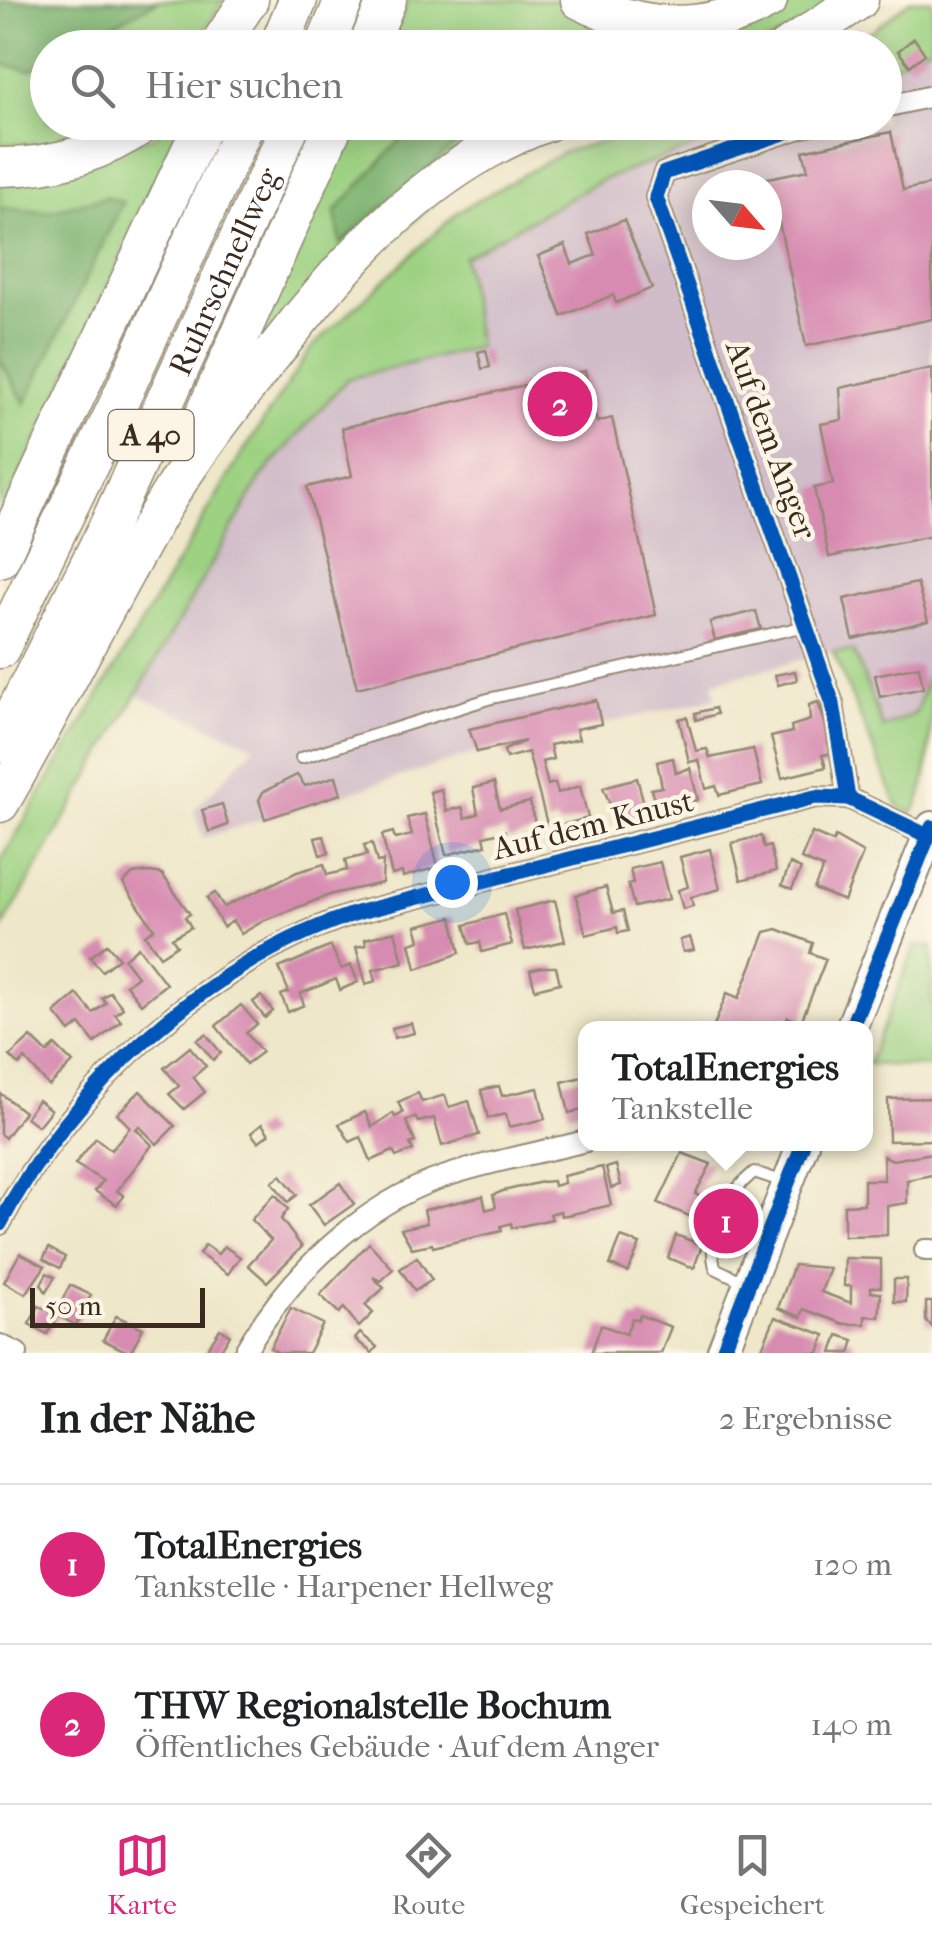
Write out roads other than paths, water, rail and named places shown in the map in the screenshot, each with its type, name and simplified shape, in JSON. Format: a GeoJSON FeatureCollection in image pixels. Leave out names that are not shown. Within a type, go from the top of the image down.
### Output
{"type":"FeatureCollection","features":[{"type":"Feature","properties":{"kind":"highway"},"geometry":{"type":"LineString","coordinates":[[229,30],[248,0]]}},
{"type":"Feature","properties":{"kind":"highway"},"geometry":{"type":"LineString","coordinates":[[244,30],[257,0]]}},
{"type":"Feature","properties":{"kind":"highway"},"geometry":{"type":"LineString","coordinates":[[286,30],[298,0]]}},
{"type":"Feature","properties":{"kind":"highway"},"geometry":{"type":"LineString","coordinates":[[332,30],[344,0]]}},
{"type":"Feature","properties":{"kind":"highway"},"geometry":{"type":"LineString","coordinates":[[374,30],[387,0]]}},
{"type":"Feature","properties":{"kind":"highway"},"geometry":{"type":"LineString","coordinates":[[580,0],[638,23],[695,26],[742,14],[768,0]]}},
{"type":"Feature","properties":{"kind":"highway"},"geometry":{"type":"LineString","coordinates":[[814,30],[859,0]]}},
{"type":"Feature","properties":{"kind":"highway"},"geometry":{"type":"LineString","coordinates":[[0,167],[62,162],[119,140]]}},
{"type":"Feature","properties":{"kind":"highway"},"geometry":{"type":"LineString","coordinates":[[0,558],[196,140]]}},
{"type":"Feature","properties":{"kind":"highway","name":"Ruhrschnellweg"},"geometry":{"type":"LineString","coordinates":[[0,649],[116,410],[238,140]]}},
{"type":"Feature","properties":{"kind":"highway","name":"Ruhrschnellweg"},"geometry":{"type":"LineString","coordinates":[[0,743],[108,527],[284,140]]}},
{"type":"Feature","properties":{"kind":"highway"},"geometry":{"type":"LineString","coordinates":[[0,803],[142,545],[230,361],[327,140]]}},
{"type":"Feature","properties":{"kind":"highway"},"geometry":{"type":"LineString","coordinates":[[142,545],[211,436],[348,260],[444,178],[506,140]]}},
{"type":"Feature","properties":{"kind":"main road"},"geometry":{"type":"LineString","coordinates":[[854,1021],[930,831]]}},
{"type":"Feature","properties":{"kind":"main road"},"geometry":{"type":"LineString","coordinates":[[722,1353],[800,1151]]}},
{"type":"Feature","properties":{"kind":"street"},"geometry":{"type":"LineString","coordinates":[[902,103],[932,96]]}},
{"type":"Feature","properties":{"kind":"street","name":"Auf dem Anger"},"geometry":{"type":"LineString","coordinates":[[763,140],[664,173],[656,197],[833,704],[848,798]]}},
{"type":"Feature","properties":{"kind":"street","name":"Auf dem Knust"},"geometry":{"type":"LineString","coordinates":[[0,1224],[46,1150],[122,1062],[264,950],[312,927],[395,903],[814,797],[848,798]]}},
{"type":"Feature","properties":{"kind":"street"},"geometry":{"type":"LineString","coordinates":[[848,798],[930,831]]}},
{"type":"Feature","properties":{"kind":"street"},"geometry":{"type":"LineString","coordinates":[[244,1353],[279,1300],[319,1256],[397,1200],[444,1176],[578,1143]]}},
{"type":"Feature","properties":{"kind":"street"},"geometry":{"type":"LineString","coordinates":[[0,1345],[17,1353]]}},
{"type":"Feature","properties":{"kind":"lane"},"geometry":{"type":"LineString","coordinates":[[301,758],[488,698],[807,625]]}},
{"type":"Feature","properties":{"kind":"lane"},"geometry":{"type":"LineString","coordinates":[[749,1284],[714,1268],[710,1247],[731,1191],[754,1172],[788,1183]]}},
{"type":"Feature","properties":{"kind":"place","name":"THW Regionalstelle Bochum"},"geometry":{"type":"Point","coordinates":[560,404]}},
{"type":"Feature","properties":{"kind":"place","name":"TotalEnergies"},"geometry":{"type":"Point","coordinates":[726,1221]}}]}
